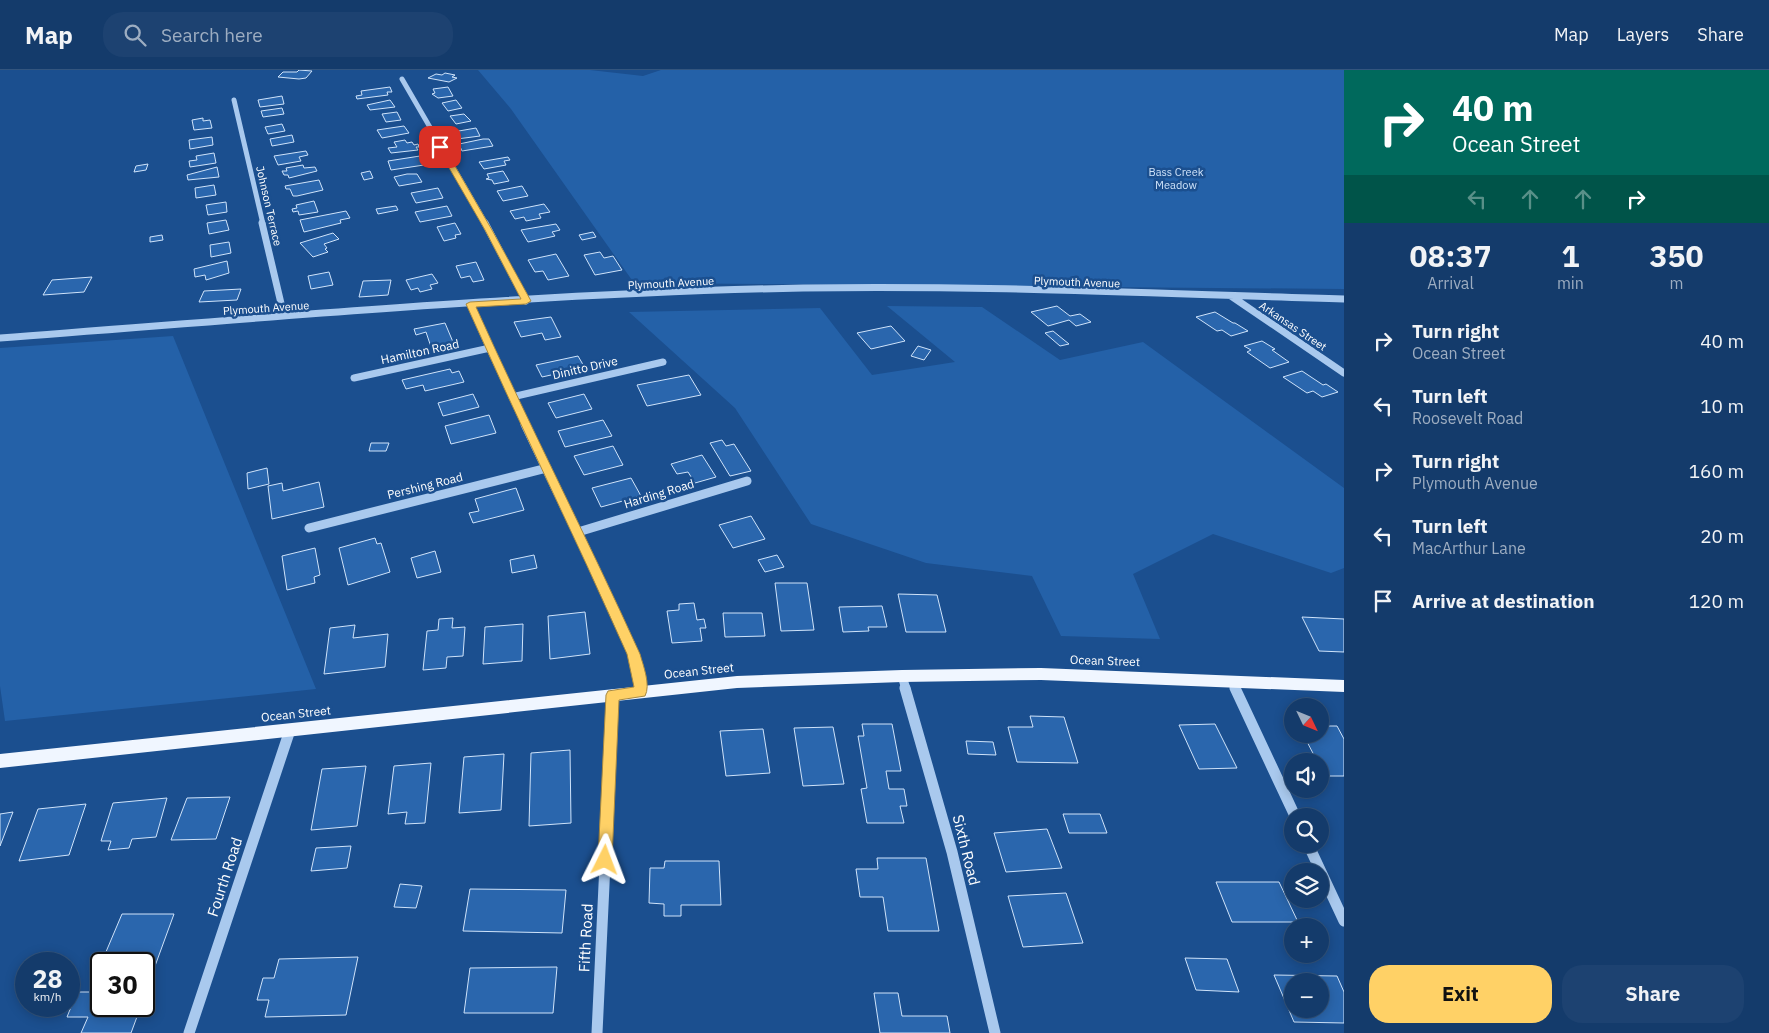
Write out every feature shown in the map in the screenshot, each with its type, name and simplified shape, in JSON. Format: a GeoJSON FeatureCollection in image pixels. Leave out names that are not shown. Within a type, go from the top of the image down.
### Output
{"type":"FeatureCollection","features":[{"type":"Feature","properties":{"kind":"main road","name":"Ocean Street"},"geometry":{"type":"LineString","coordinates":[[0,761],[737,682],[902,676],[1041,674],[1344,686]]}},
{"type":"Feature","properties":{"kind":"street"},"geometry":{"type":"LineString","coordinates":[[402,79],[526,301]]}},
{"type":"Feature","properties":{"kind":"street","name":"Johnson Terrace"},"geometry":{"type":"LineString","coordinates":[[234,100],[284,316]]}},
{"type":"Feature","properties":{"kind":"street","name":"Plymouth Avenue"},"geometry":{"type":"LineString","coordinates":[[0,338],[284,316],[730,290],[897,288],[1344,300]]}},
{"type":"Feature","properties":{"kind":"street","name":"Arkansas Street"},"geometry":{"type":"LineString","coordinates":[[1231,296],[1344,373]]}},
{"type":"Feature","properties":{"kind":"street"},"geometry":{"type":"LineString","coordinates":[[470,304],[634,654],[641,692]]}},
{"type":"Feature","properties":{"kind":"street","name":"Hamilton Road"},"geometry":{"type":"LineString","coordinates":[[354,378],[490,348]]}},
{"type":"Feature","properties":{"kind":"street","name":"Dinitto Drive"},"geometry":{"type":"LineString","coordinates":[[512,397],[663,362]]}},
{"type":"Feature","properties":{"kind":"street","name":"Pershing Road"},"geometry":{"type":"LineString","coordinates":[[309,528],[547,468]]}},
{"type":"Feature","properties":{"kind":"street","name":"Harding Road"},"geometry":{"type":"LineString","coordinates":[[578,532],[748,481]]}},
{"type":"Feature","properties":{"kind":"street","name":"Sixth Road"},"geometry":{"type":"LineString","coordinates":[[902,676],[952,852],[994,1033]]}},
{"type":"Feature","properties":{"kind":"street"},"geometry":{"type":"LineString","coordinates":[[1232,681],[1291,808]]}},
{"type":"Feature","properties":{"kind":"street","name":"Fifth Road"},"geometry":{"type":"LineString","coordinates":[[597,1033],[613,695]]}},
{"type":"Feature","properties":{"kind":"street","name":"Fourth Road"},"geometry":{"type":"LineString","coordinates":[[189,1033],[290,730]]}},
{"type":"Feature","properties":{"kind":"street"},"geometry":{"type":"LineString","coordinates":[[1312,853],[1344,921]]}},
{"type":"Feature","properties":{"kind":"green space","name":"Bass Creek Meadow"},"geometry":{"type":"Polygon","coordinates":[[[478,70],[590,70],[643,76],[661,70],[1344,70],[1344,289],[634,283],[511,109],[478,70]]]}},
{"type":"Feature","properties":{"kind":"green space"},"geometry":{"type":"Polygon","coordinates":[[[887,306],[982,307],[1060,360],[1143,342],[1344,488],[1344,568],[1331,573],[1213,534],[1133,574],[1160,639],[1061,636],[1032,576],[926,563],[811,524],[735,408],[629,312],[820,308],[872,375],[955,362],[887,306]]]}},
{"type":"Feature","properties":{"kind":"green space"},"geometry":{"type":"Polygon","coordinates":[[[173,336],[316,689],[5,721],[0,686],[0,348],[173,336]]]}},
{"type":"Feature","properties":{"kind":"building"},"geometry":{"type":"Polygon","coordinates":[[[299,70],[312,71],[306,78],[278,77],[283,72],[297,72],[299,70]]]}},
{"type":"Feature","properties":{"kind":"building"},"geometry":{"type":"Polygon","coordinates":[[[445,73],[455,75],[452,77],[457,78],[449,82],[428,78],[436,74],[442,75],[445,73]]]}},
{"type":"Feature","properties":{"kind":"building"},"geometry":{"type":"Polygon","coordinates":[[[390,87],[392,92],[387,92],[388,95],[357,99],[356,96],[362,95],[361,91],[390,87]]]}},
{"type":"Feature","properties":{"kind":"building"},"geometry":{"type":"Polygon","coordinates":[[[448,87],[453,96],[438,98],[432,94],[435,93],[433,89],[448,87]]]}},
{"type":"Feature","properties":{"kind":"building"},"geometry":{"type":"Polygon","coordinates":[[[282,96],[284,104],[260,107],[258,100],[282,96]]]}},
{"type":"Feature","properties":{"kind":"building"},"geometry":{"type":"Polygon","coordinates":[[[390,100],[395,107],[370,110],[367,105],[390,100]]]}},
{"type":"Feature","properties":{"kind":"building"},"geometry":{"type":"Polygon","coordinates":[[[456,100],[462,108],[448,111],[442,103],[456,100]]]}},
{"type":"Feature","properties":{"kind":"building"},"geometry":{"type":"Polygon","coordinates":[[[282,108],[284,114],[263,117],[261,111],[282,108]]]}},
{"type":"Feature","properties":{"kind":"building"},"geometry":{"type":"Polygon","coordinates":[[[397,112],[401,120],[386,122],[382,114],[397,112]]]}},
{"type":"Feature","properties":{"kind":"building"},"geometry":{"type":"Polygon","coordinates":[[[464,114],[471,121],[456,124],[450,116],[464,114]]]}},
{"type":"Feature","properties":{"kind":"building"},"geometry":{"type":"Polygon","coordinates":[[[203,118],[203,121],[210,120],[212,128],[194,130],[192,120],[203,118]]]}},
{"type":"Feature","properties":{"kind":"building"},"geometry":{"type":"Polygon","coordinates":[[[282,124],[285,131],[268,134],[265,127],[282,124]]]}},
{"type":"Feature","properties":{"kind":"building"},"geometry":{"type":"Polygon","coordinates":[[[404,126],[409,133],[382,138],[377,130],[404,126]]]}},
{"type":"Feature","properties":{"kind":"building"},"geometry":{"type":"Polygon","coordinates":[[[476,128],[480,136],[457,139],[453,132],[476,128]]]}},
{"type":"Feature","properties":{"kind":"building"},"geometry":{"type":"Polygon","coordinates":[[[292,135],[294,142],[272,146],[270,139],[292,135]]]}},
{"type":"Feature","properties":{"kind":"building"},"geometry":{"type":"Polygon","coordinates":[[[212,137],[213,145],[190,149],[189,140],[212,137]]]}},
{"type":"Feature","properties":{"kind":"building"},"geometry":{"type":"Polygon","coordinates":[[[489,139],[493,146],[462,151],[459,144],[489,139]]]}},
{"type":"Feature","properties":{"kind":"building"},"geometry":{"type":"Polygon","coordinates":[[[405,140],[407,143],[418,144],[419,147],[416,147],[418,150],[391,153],[388,148],[397,147],[394,142],[405,140]]]}},
{"type":"Feature","properties":{"kind":"building"},"geometry":{"type":"Polygon","coordinates":[[[306,151],[308,155],[299,157],[301,161],[278,165],[274,156],[306,151]]]}},
{"type":"Feature","properties":{"kind":"building"},"geometry":{"type":"Polygon","coordinates":[[[214,153],[216,163],[190,167],[189,161],[197,160],[196,156],[214,153]]]}},
{"type":"Feature","properties":{"kind":"building"},"geometry":{"type":"Polygon","coordinates":[[[420,156],[421,158],[428,157],[429,161],[423,162],[424,165],[391,170],[388,161],[420,156]]]}},
{"type":"Feature","properties":{"kind":"building"},"geometry":{"type":"Polygon","coordinates":[[[508,157],[510,160],[504,161],[506,165],[484,169],[479,162],[508,157]]]}},
{"type":"Feature","properties":{"kind":"building"},"geometry":{"type":"Polygon","coordinates":[[[148,164],[146,170],[134,172],[136,166],[148,164]]]}},
{"type":"Feature","properties":{"kind":"building"},"geometry":{"type":"Polygon","coordinates":[[[303,165],[304,168],[315,167],[317,171],[289,178],[282,171],[287,171],[286,168],[303,165]]]}},
{"type":"Feature","properties":{"kind":"building"},"geometry":{"type":"Polygon","coordinates":[[[217,167],[219,177],[188,180],[187,175],[217,167]]]}},
{"type":"Feature","properties":{"kind":"building"},"geometry":{"type":"Polygon","coordinates":[[[370,171],[373,178],[364,180],[361,173],[370,171]]]}},
{"type":"Feature","properties":{"kind":"building"},"geometry":{"type":"Polygon","coordinates":[[[503,171],[509,181],[494,184],[492,180],[486,179],[489,178],[487,174],[503,171]]]}},
{"type":"Feature","properties":{"kind":"building"},"geometry":{"type":"Polygon","coordinates":[[[417,174],[422,182],[399,186],[394,177],[417,174]]]}},
{"type":"Feature","properties":{"kind":"building"},"geometry":{"type":"Polygon","coordinates":[[[319,180],[323,190],[297,196],[293,196],[290,189],[286,189],[285,186],[319,180]]]}},
{"type":"Feature","properties":{"kind":"building"},"geometry":{"type":"Polygon","coordinates":[[[214,185],[216,195],[196,198],[195,188],[214,185]]]}},
{"type":"Feature","properties":{"kind":"building"},"geometry":{"type":"Polygon","coordinates":[[[522,186],[528,196],[503,201],[497,191],[522,186]]]}},
{"type":"Feature","properties":{"kind":"building"},"geometry":{"type":"Polygon","coordinates":[[[438,188],[443,198],[416,203],[411,193],[438,188]]]}},
{"type":"Feature","properties":{"kind":"building"},"geometry":{"type":"Polygon","coordinates":[[[314,201],[318,212],[299,215],[298,211],[293,212],[292,209],[297,208],[296,205],[314,201]]]}},
{"type":"Feature","properties":{"kind":"building"},"geometry":{"type":"Polygon","coordinates":[[[226,202],[227,212],[208,215],[206,205],[226,202]]]}},
{"type":"Feature","properties":{"kind":"building"},"geometry":{"type":"Polygon","coordinates":[[[544,204],[550,212],[539,214],[541,218],[526,221],[524,217],[515,219],[510,211],[544,204]]]}},
{"type":"Feature","properties":{"kind":"building"},"geometry":{"type":"Polygon","coordinates":[[[396,206],[398,210],[378,214],[376,209],[396,206]]]}},
{"type":"Feature","properties":{"kind":"building"},"geometry":{"type":"Polygon","coordinates":[[[447,206],[452,216],[420,222],[415,212],[447,206]]]}},
{"type":"Feature","properties":{"kind":"building"},"geometry":{"type":"Polygon","coordinates":[[[346,211],[350,218],[340,220],[341,223],[304,232],[300,220],[346,211]]]}},
{"type":"Feature","properties":{"kind":"building"},"geometry":{"type":"Polygon","coordinates":[[[226,220],[229,230],[209,234],[207,223],[226,220]]]}},
{"type":"Feature","properties":{"kind":"building"},"geometry":{"type":"Polygon","coordinates":[[[455,223],[461,234],[455,235],[456,238],[444,241],[437,227],[455,223]]]}},
{"type":"Feature","properties":{"kind":"building"},"geometry":{"type":"Polygon","coordinates":[[[556,224],[560,230],[552,232],[555,236],[528,242],[521,230],[556,224]]]}},
{"type":"Feature","properties":{"kind":"building"},"geometry":{"type":"Polygon","coordinates":[[[593,232],[596,237],[582,240],[579,235],[593,232]]]}},
{"type":"Feature","properties":{"kind":"building"},"geometry":{"type":"Polygon","coordinates":[[[333,233],[339,239],[324,244],[328,252],[313,257],[300,243],[333,233]]]}},
{"type":"Feature","properties":{"kind":"building"},"geometry":{"type":"Polygon","coordinates":[[[162,235],[163,240],[150,242],[150,237],[162,235]]]}},
{"type":"Feature","properties":{"kind":"building"},"geometry":{"type":"Polygon","coordinates":[[[229,242],[231,253],[211,257],[210,245],[229,242]]]}},
{"type":"Feature","properties":{"kind":"building"},"geometry":{"type":"Polygon","coordinates":[[[600,252],[604,258],[613,256],[622,270],[595,275],[584,255],[600,252]]]}},
{"type":"Feature","properties":{"kind":"building"},"geometry":{"type":"Polygon","coordinates":[[[556,254],[569,276],[548,280],[543,271],[535,272],[528,260],[556,254]]]}},
{"type":"Feature","properties":{"kind":"building"},"geometry":{"type":"Polygon","coordinates":[[[227,261],[229,273],[206,280],[205,275],[195,277],[194,269],[227,261]]]}},
{"type":"Feature","properties":{"kind":"building"},"geometry":{"type":"Polygon","coordinates":[[[476,262],[484,280],[473,282],[470,276],[461,278],[456,266],[476,262]]]}},
{"type":"Feature","properties":{"kind":"building"},"geometry":{"type":"Polygon","coordinates":[[[329,272],[333,285],[311,289],[308,276],[329,272]]]}},
{"type":"Feature","properties":{"kind":"building"},"geometry":{"type":"Polygon","coordinates":[[[432,274],[438,283],[430,285],[432,289],[420,292],[418,288],[411,290],[406,280],[432,274]]]}},
{"type":"Feature","properties":{"kind":"building"},"geometry":{"type":"Polygon","coordinates":[[[92,277],[84,292],[43,295],[52,280],[92,277]]]}},
{"type":"Feature","properties":{"kind":"building"},"geometry":{"type":"Polygon","coordinates":[[[391,280],[388,295],[359,297],[363,281],[391,280]]]}},
{"type":"Feature","properties":{"kind":"building"},"geometry":{"type":"Polygon","coordinates":[[[241,289],[237,300],[199,302],[204,291],[241,289]]]}},
{"type":"Feature","properties":{"kind":"building"},"geometry":{"type":"Polygon","coordinates":[[[1057,306],[1070,316],[1080,314],[1091,322],[1076,326],[1069,320],[1048,326],[1031,312],[1057,306]]]}},
{"type":"Feature","properties":{"kind":"building"},"geometry":{"type":"Polygon","coordinates":[[[1215,312],[1248,331],[1231,336],[1222,330],[1217,331],[1196,317],[1215,312]]]}},
{"type":"Feature","properties":{"kind":"building"},"geometry":{"type":"Polygon","coordinates":[[[551,317],[561,337],[545,340],[542,333],[521,337],[514,322],[551,317]]]}},
{"type":"Feature","properties":{"kind":"building"},"geometry":{"type":"Polygon","coordinates":[[[445,323],[453,342],[431,347],[426,332],[416,335],[414,329],[445,323]]]}},
{"type":"Feature","properties":{"kind":"building"},"geometry":{"type":"Polygon","coordinates":[[[891,326],[905,341],[871,349],[857,333],[891,326]]]}},
{"type":"Feature","properties":{"kind":"building"},"geometry":{"type":"Polygon","coordinates":[[[1053,331],[1069,344],[1060,346],[1045,333],[1053,331]]]}},
{"type":"Feature","properties":{"kind":"building"},"geometry":{"type":"Polygon","coordinates":[[[1262,341],[1275,349],[1272,350],[1289,362],[1270,368],[1247,352],[1251,350],[1244,346],[1262,341]]]}},
{"type":"Feature","properties":{"kind":"building"},"geometry":{"type":"Polygon","coordinates":[[[918,346],[931,350],[924,360],[911,356],[918,346]]]}},
{"type":"Feature","properties":{"kind":"building"},"geometry":{"type":"Polygon","coordinates":[[[578,356],[585,368],[567,372],[568,374],[562,376],[560,373],[542,377],[536,365],[578,356]]]}},
{"type":"Feature","properties":{"kind":"building"},"geometry":{"type":"Polygon","coordinates":[[[450,369],[452,373],[459,371],[464,382],[425,391],[423,385],[406,389],[402,380],[450,369]]]}},
{"type":"Feature","properties":{"kind":"building"},"geometry":{"type":"Polygon","coordinates":[[[1302,371],[1323,385],[1326,384],[1338,392],[1322,397],[1313,391],[1307,393],[1283,377],[1302,371]]]}},
{"type":"Feature","properties":{"kind":"building"},"geometry":{"type":"Polygon","coordinates":[[[689,375],[701,395],[647,406],[637,385],[689,375]]]}},
{"type":"Feature","properties":{"kind":"building"},"geometry":{"type":"Polygon","coordinates":[[[473,394],[479,407],[443,416],[438,403],[473,394]]]}},
{"type":"Feature","properties":{"kind":"building"},"geometry":{"type":"Polygon","coordinates":[[[584,394],[592,409],[556,418],[548,403],[584,394]]]}},
{"type":"Feature","properties":{"kind":"building"},"geometry":{"type":"Polygon","coordinates":[[[489,415],[496,433],[451,444],[445,426],[489,415]]]}},
{"type":"Feature","properties":{"kind":"building"},"geometry":{"type":"Polygon","coordinates":[[[603,420],[612,436],[565,447],[558,431],[603,420]]]}},
{"type":"Feature","properties":{"kind":"building"},"geometry":{"type":"Polygon","coordinates":[[[722,440],[726,446],[734,444],[751,471],[730,476],[710,443],[722,440]]]}},
{"type":"Feature","properties":{"kind":"building"},"geometry":{"type":"Polygon","coordinates":[[[371,443],[389,443],[386,451],[369,451],[371,443]]]}},
{"type":"Feature","properties":{"kind":"building"},"geometry":{"type":"Polygon","coordinates":[[[613,446],[623,465],[584,475],[574,456],[613,446]]]}},
{"type":"Feature","properties":{"kind":"building"},"geometry":{"type":"Polygon","coordinates":[[[702,455],[716,477],[695,483],[688,472],[677,474],[671,464],[702,455]]]}},
{"type":"Feature","properties":{"kind":"building"},"geometry":{"type":"Polygon","coordinates":[[[267,468],[269,484],[248,489],[247,473],[267,468]]]}},
{"type":"Feature","properties":{"kind":"building"},"geometry":{"type":"Polygon","coordinates":[[[631,478],[641,496],[601,507],[592,488],[631,478]]]}},
{"type":"Feature","properties":{"kind":"building"},"geometry":{"type":"Polygon","coordinates":[[[319,482],[324,507],[272,519],[268,486],[282,483],[283,491],[319,482]]]}},
{"type":"Feature","properties":{"kind":"building"},"geometry":{"type":"Polygon","coordinates":[[[516,488],[524,510],[473,523],[469,513],[479,511],[475,499],[516,488]]]}},
{"type":"Feature","properties":{"kind":"building"},"geometry":{"type":"Polygon","coordinates":[[[751,516],[765,539],[733,548],[719,525],[751,516]]]}},
{"type":"Feature","properties":{"kind":"building"},"geometry":{"type":"Polygon","coordinates":[[[375,538],[377,544],[381,543],[390,572],[348,585],[339,548],[375,538]]]}},
{"type":"Feature","properties":{"kind":"building"},"geometry":{"type":"Polygon","coordinates":[[[315,548],[320,575],[314,577],[315,583],[287,590],[282,556],[315,548]]]}},
{"type":"Feature","properties":{"kind":"building"},"geometry":{"type":"Polygon","coordinates":[[[435,551],[441,572],[417,578],[411,558],[435,551]]]}},
{"type":"Feature","properties":{"kind":"building"},"geometry":{"type":"Polygon","coordinates":[[[534,555],[537,568],[512,573],[510,560],[534,555]]]}},
{"type":"Feature","properties":{"kind":"building"},"geometry":{"type":"Polygon","coordinates":[[[777,555],[784,567],[765,572],[758,560],[777,555]]]}},
{"type":"Feature","properties":{"kind":"building"},"geometry":{"type":"Polygon","coordinates":[[[775,583],[807,583],[814,630],[781,631],[775,583]]]}},
{"type":"Feature","properties":{"kind":"building"},"geometry":{"type":"Polygon","coordinates":[[[898,594],[937,595],[946,632],[906,632],[898,594]]]}},
{"type":"Feature","properties":{"kind":"building"},"geometry":{"type":"Polygon","coordinates":[[[694,603],[697,620],[704,619],[706,628],[700,628],[702,641],[672,643],[667,611],[679,610],[679,604],[694,603]]]}},
{"type":"Feature","properties":{"kind":"building"},"geometry":{"type":"Polygon","coordinates":[[[882,606],[887,627],[868,627],[869,631],[843,632],[839,607],[882,606]]]}},
{"type":"Feature","properties":{"kind":"building"},"geometry":{"type":"Polygon","coordinates":[[[585,612],[590,654],[550,659],[548,616],[585,612]]]}},
{"type":"Feature","properties":{"kind":"building"},"geometry":{"type":"Polygon","coordinates":[[[723,613],[762,613],[765,636],[725,637],[723,613]]]}},
{"type":"Feature","properties":{"kind":"building"},"geometry":{"type":"Polygon","coordinates":[[[1302,617],[1344,619],[1344,652],[1319,651],[1302,617]]]}},
{"type":"Feature","properties":{"kind":"building"},"geometry":{"type":"Polygon","coordinates":[[[453,618],[452,628],[465,627],[463,656],[447,657],[446,668],[423,670],[427,631],[438,630],[439,619],[453,618]]]}},
{"type":"Feature","properties":{"kind":"building"},"geometry":{"type":"Polygon","coordinates":[[[523,624],[522,661],[483,664],[485,627],[523,624]]]}},
{"type":"Feature","properties":{"kind":"building"},"geometry":{"type":"Polygon","coordinates":[[[355,625],[353,638],[388,634],[385,667],[324,674],[330,628],[355,625]]]}},
{"type":"Feature","properties":{"kind":"building"},"geometry":{"type":"Polygon","coordinates":[[[1030,716],[1064,717],[1078,763],[1017,762],[1008,727],[1033,727],[1030,716]]]}},
{"type":"Feature","properties":{"kind":"building"},"geometry":{"type":"Polygon","coordinates":[[[862,724],[892,724],[901,771],[886,771],[889,789],[904,789],[907,806],[900,806],[904,823],[867,823],[861,789],[867,788],[858,736],[864,736],[862,724]]]}},
{"type":"Feature","properties":{"kind":"building"},"geometry":{"type":"Polygon","coordinates":[[[1215,724],[1237,768],[1199,769],[1179,725],[1215,724]]]}},
{"type":"Feature","properties":{"kind":"building"},"geometry":{"type":"Polygon","coordinates":[[[1329,726],[1337,726],[1344,739],[1344,776],[1329,776],[1329,753],[1313,753],[1308,743],[1329,743],[1329,726]]]}},
{"type":"Feature","properties":{"kind":"building"},"geometry":{"type":"Polygon","coordinates":[[[833,727],[844,784],[803,786],[794,728],[833,727]]]}},
{"type":"Feature","properties":{"kind":"building"},"geometry":{"type":"Polygon","coordinates":[[[763,729],[770,773],[726,776],[720,731],[763,729]]]}},
{"type":"Feature","properties":{"kind":"building"},"geometry":{"type":"Polygon","coordinates":[[[966,741],[993,742],[996,755],[968,754],[966,741]]]}},
{"type":"Feature","properties":{"kind":"building"},"geometry":{"type":"Polygon","coordinates":[[[570,750],[571,823],[529,826],[531,753],[570,750]]]}},
{"type":"Feature","properties":{"kind":"building"},"geometry":{"type":"Polygon","coordinates":[[[504,754],[501,810],[459,813],[464,757],[504,754]]]}},
{"type":"Feature","properties":{"kind":"building"},"geometry":{"type":"Polygon","coordinates":[[[431,763],[425,823],[405,824],[407,812],[388,814],[394,766],[431,763]]]}},
{"type":"Feature","properties":{"kind":"building"},"geometry":{"type":"Polygon","coordinates":[[[366,766],[357,826],[311,830],[322,769],[366,766]]]}},
{"type":"Feature","properties":{"kind":"building"},"geometry":{"type":"Polygon","coordinates":[[[230,797],[216,839],[171,840],[187,798],[230,797]]]}},
{"type":"Feature","properties":{"kind":"building"},"geometry":{"type":"Polygon","coordinates":[[[167,798],[156,837],[132,839],[129,848],[108,850],[111,841],[101,841],[113,803],[167,798]]]}},
{"type":"Feature","properties":{"kind":"building"},"geometry":{"type":"Polygon","coordinates":[[[86,804],[69,855],[19,861],[38,809],[86,804]]]}},
{"type":"Feature","properties":{"kind":"building"},"geometry":{"type":"Polygon","coordinates":[[[13,812],[0,846],[0,814],[13,812]]]}},
{"type":"Feature","properties":{"kind":"building"},"geometry":{"type":"Polygon","coordinates":[[[1063,814],[1100,814],[1107,833],[1069,833],[1063,814]]]}},
{"type":"Feature","properties":{"kind":"building"},"geometry":{"type":"Polygon","coordinates":[[[1047,829],[1062,868],[1006,872],[994,833],[1047,829]]]}},
{"type":"Feature","properties":{"kind":"building"},"geometry":{"type":"Polygon","coordinates":[[[351,846],[347,868],[311,871],[316,848],[351,846]]]}},
{"type":"Feature","properties":{"kind":"building"},"geometry":{"type":"Polygon","coordinates":[[[877,858],[926,858],[939,931],[888,931],[883,897],[860,897],[856,869],[878,869],[877,858]]]}},
{"type":"Feature","properties":{"kind":"building"},"geometry":{"type":"Polygon","coordinates":[[[665,861],[719,861],[721,905],[681,905],[681,916],[664,916],[664,904],[649,903],[650,868],[664,868],[665,861]]]}},
{"type":"Feature","properties":{"kind":"building"},"geometry":{"type":"Polygon","coordinates":[[[1216,882],[1279,882],[1284,893],[1284,908],[1291,908],[1296,918],[1284,918],[1284,922],[1232,922],[1216,882]]]}},
{"type":"Feature","properties":{"kind":"building"},"geometry":{"type":"Polygon","coordinates":[[[400,884],[422,886],[416,908],[394,907],[400,884]]]}},
{"type":"Feature","properties":{"kind":"building"},"geometry":{"type":"Polygon","coordinates":[[[470,889],[566,890],[562,933],[463,931],[470,889]]]}},
{"type":"Feature","properties":{"kind":"building"},"geometry":{"type":"Polygon","coordinates":[[[1066,893],[1083,943],[1023,947],[1008,896],[1066,893]]]}},
{"type":"Feature","properties":{"kind":"building"},"geometry":{"type":"Polygon","coordinates":[[[122,914],[174,914],[155,966],[155,952],[106,952],[122,914]]]}},
{"type":"Feature","properties":{"kind":"building"},"geometry":{"type":"Polygon","coordinates":[[[358,957],[346,1015],[265,1017],[269,1000],[257,1000],[263,978],[274,978],[279,959],[358,957]]]}},
{"type":"Feature","properties":{"kind":"building"},"geometry":{"type":"Polygon","coordinates":[[[1185,958],[1227,959],[1239,992],[1196,990],[1185,958]]]}},
{"type":"Feature","properties":{"kind":"building"},"geometry":{"type":"Polygon","coordinates":[[[557,967],[553,1013],[464,1013],[470,968],[557,967]]]}},
{"type":"Feature","properties":{"kind":"building"},"geometry":{"type":"Polygon","coordinates":[[[1274,975],[1284,975],[1284,998],[1274,975]]]}},
{"type":"Feature","properties":{"kind":"building"},"geometry":{"type":"Polygon","coordinates":[[[1329,976],[1337,976],[1344,992],[1344,1023],[1294,1022],[1292,1018],[1329,1018],[1329,976]]]}},
{"type":"Feature","properties":{"kind":"building"},"geometry":{"type":"Polygon","coordinates":[[[80,992],[90,992],[90,1017],[137,1017],[131,1033],[81,1033],[88,1017],[80,1017],[80,992]]]}},
{"type":"Feature","properties":{"kind":"building"},"geometry":{"type":"Polygon","coordinates":[[[874,993],[898,993],[902,1016],[947,1016],[950,1033],[880,1033],[874,993]]]}},
{"type":"Feature","properties":{"kind":"route"},"geometry":{"type":"LineString","coordinates":[[440,147],[526,301],[470,304],[512,397],[586,549],[634,654],[638,670],[641,692],[613,695],[605,860]]}}]}
